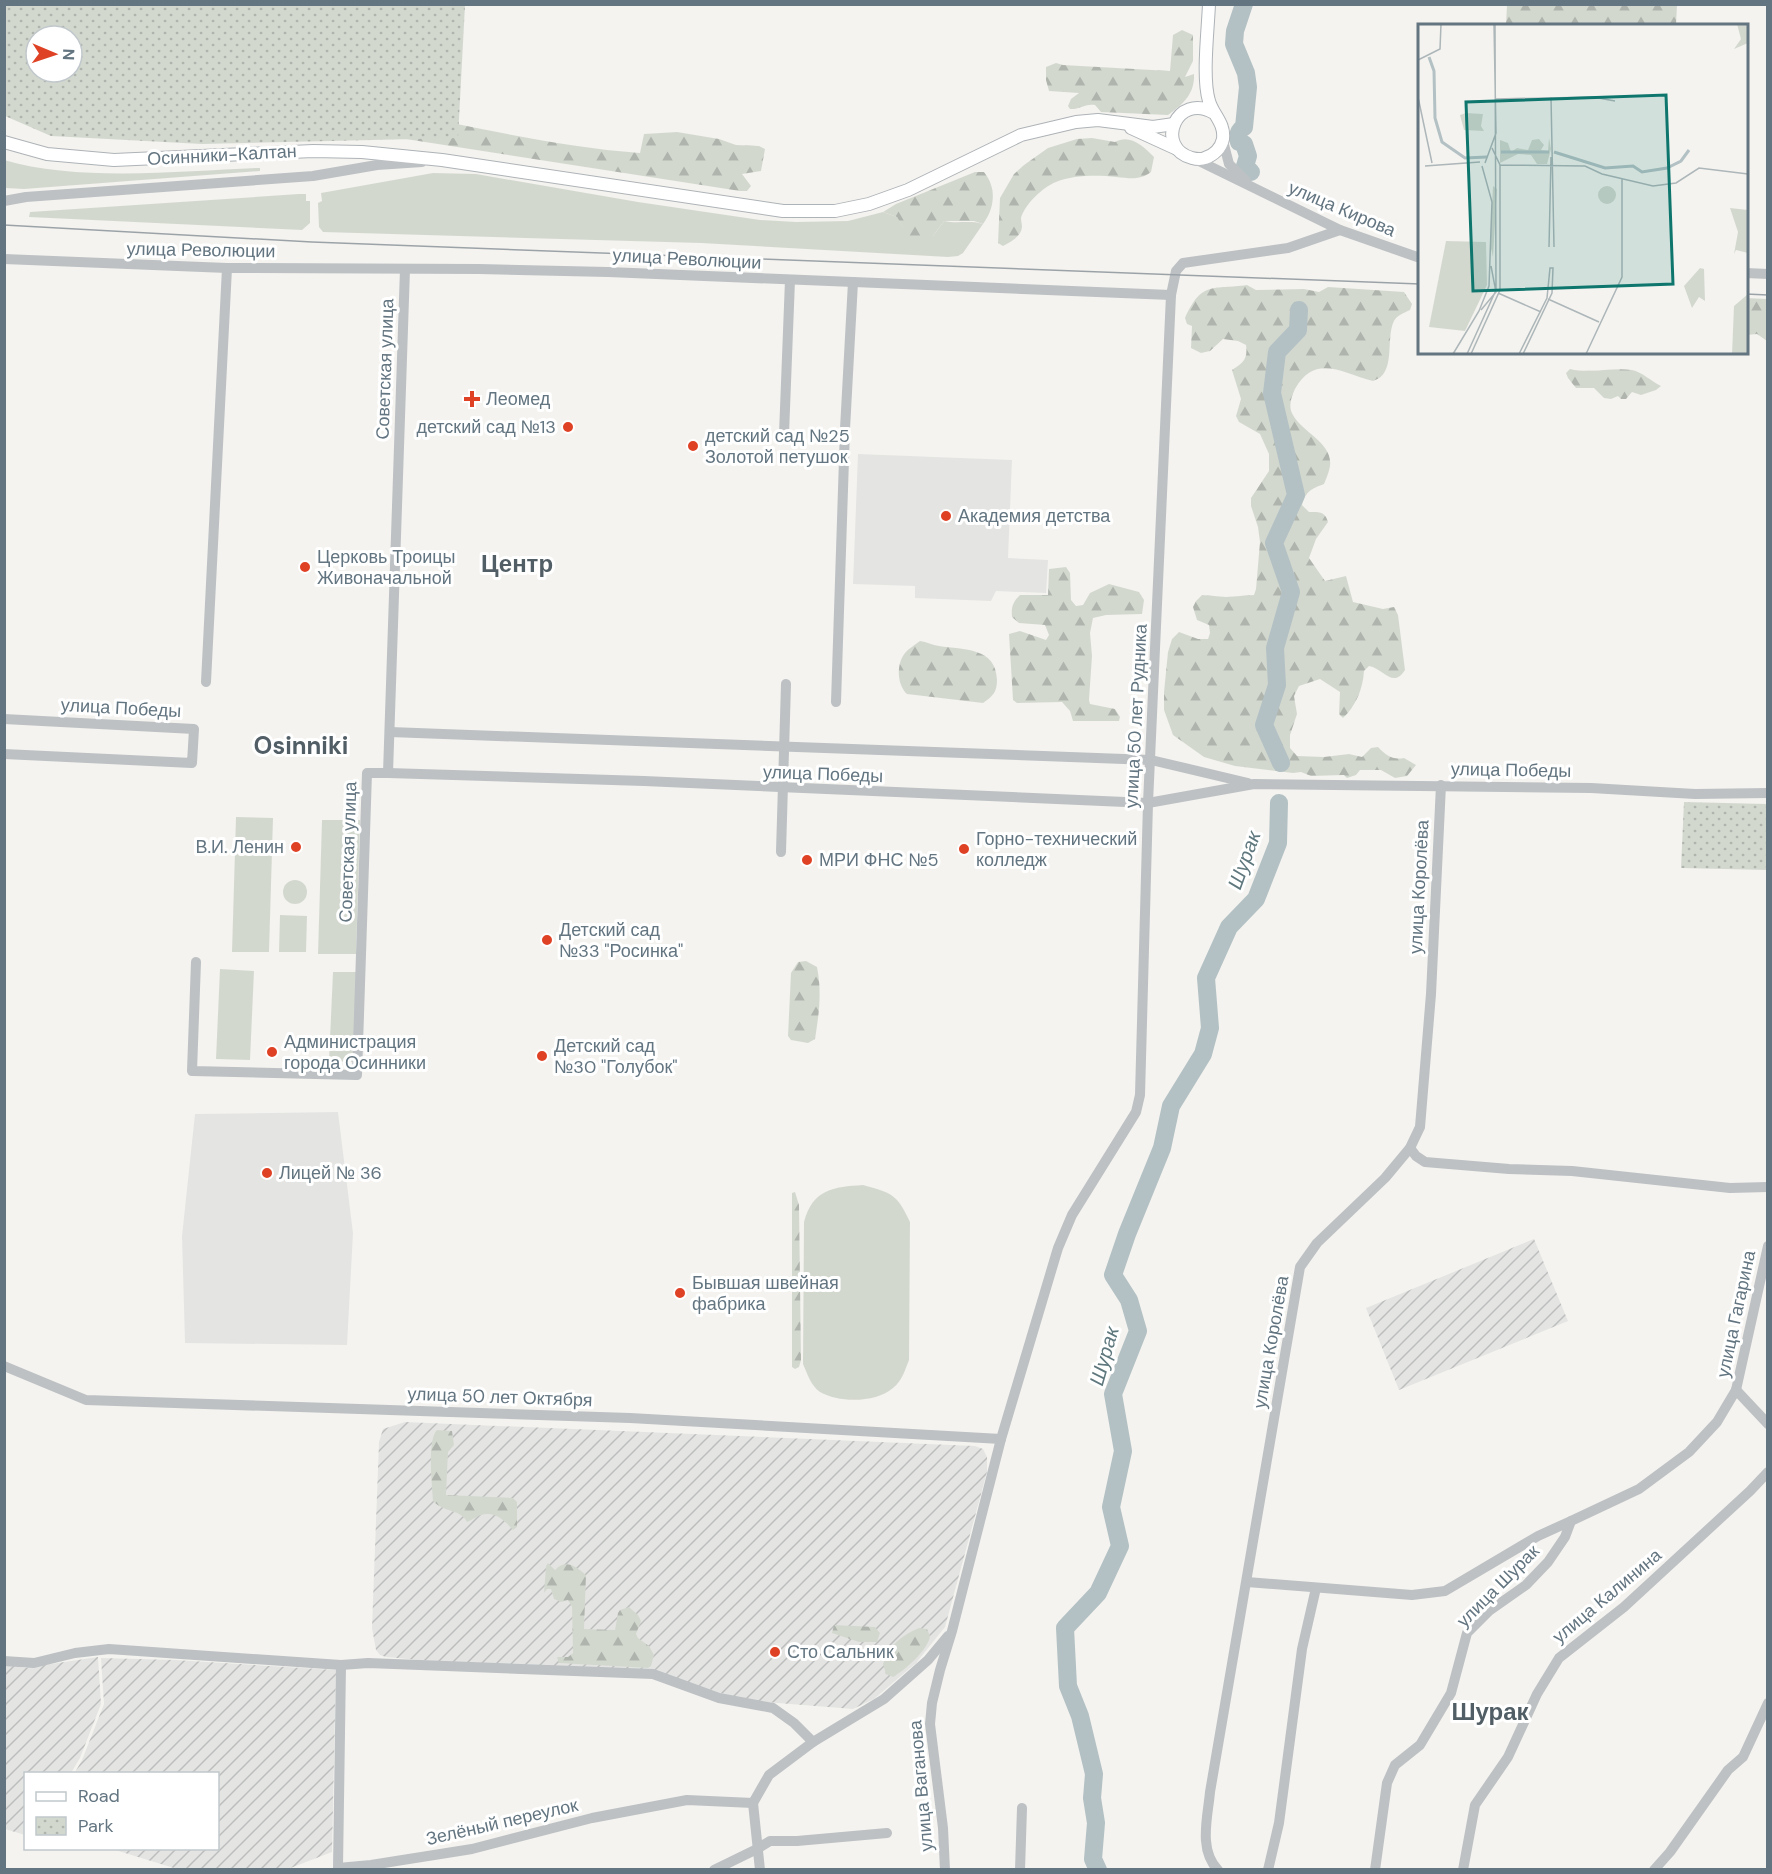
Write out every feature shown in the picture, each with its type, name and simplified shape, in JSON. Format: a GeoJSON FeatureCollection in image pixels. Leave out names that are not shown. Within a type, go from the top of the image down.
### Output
{"type":"FeatureCollection","features":[{"type":"Feature","properties":{"kind":"main road"},"geometry":{"type":"LineString","coordinates":[[1122,124],[1177,149],[1185,156],[1197,160],[1213,155],[1223,141],[1223,127],[1209,102],[1206,87],[1209,4]]}},
{"type":"Feature","properties":{"kind":"main road"},"geometry":{"type":"LineString","coordinates":[[1177,149],[1172,134],[1174,124],[1180,115],[1199,101],[1206,87]]}},
{"type":"Feature","properties":{"kind":"main road"},"geometry":{"type":"LineString","coordinates":[[1191,108],[1207,109],[1214,113]]}},
{"type":"Feature","properties":{"kind":"main road","name":"Осинники-Калтан"},"geometry":{"type":"LineString","coordinates":[[4,142],[47,154],[114,160],[313,151],[362,152],[442,160],[783,211],[835,211],[869,204],[908,190],[1021,135],[1076,122],[1098,120],[1153,127],[1174,124]]}},
{"type":"Feature","properties":{"kind":"street"},"geometry":{"type":"LineString","coordinates":[[1223,141],[1229,164],[1252,188]]}},
{"type":"Feature","properties":{"kind":"street"},"geometry":{"type":"LineString","coordinates":[[4,201],[26,197],[313,176],[376,165],[442,160]]}},
{"type":"Feature","properties":{"kind":"street","name":"улица Кирова"},"geometry":{"type":"LineString","coordinates":[[1197,160],[1340,230],[1418,258]]}},
{"type":"Feature","properties":{"kind":"street"},"geometry":{"type":"LineString","coordinates":[[1171,295],[1176,271],[1183,263],[1288,248],[1340,230]]}},
{"type":"Feature","properties":{"kind":"street","name":"улица Революции"},"geometry":{"type":"LineString","coordinates":[[4,259],[227,268],[608,272],[1171,295]]}},
{"type":"Feature","properties":{"kind":"street"},"geometry":{"type":"LineString","coordinates":[[206,682],[227,268]]}},
{"type":"Feature","properties":{"kind":"street","name":"Советская улица"},"geometry":{"type":"LineString","coordinates":[[196,962],[192,1071],[357,1075],[367,773],[388,773],[405,270]]}},
{"type":"Feature","properties":{"kind":"street"},"geometry":{"type":"LineString","coordinates":[[1748,273],[1767,274]]}},
{"type":"Feature","properties":{"kind":"street"},"geometry":{"type":"LineString","coordinates":[[784,434],[790,280]]}},
{"type":"Feature","properties":{"kind":"street"},"geometry":{"type":"LineString","coordinates":[[836,702],[845,429],[853,282]]}},
{"type":"Feature","properties":{"kind":"street","name":"улица 50 лет Рудника"},"geometry":{"type":"LineString","coordinates":[[1001,1439],[1058,1248],[1072,1215],[1136,1112],[1141,1087],[1148,803],[1171,295]]}},
{"type":"Feature","properties":{"kind":"street"},"geometry":{"type":"LineString","coordinates":[[781,852],[786,684]]}},
{"type":"Feature","properties":{"kind":"street","name":"улица Победы"},"geometry":{"type":"LineString","coordinates":[[4,719],[194,729],[192,763],[4,754]]}},
{"type":"Feature","properties":{"kind":"street","name":"улица Победы"},"geometry":{"type":"LineString","coordinates":[[390,732],[1150,760],[1254,784]]}},
{"type":"Feature","properties":{"kind":"street","name":"улица Победы"},"geometry":{"type":"LineString","coordinates":[[388,773],[644,781],[783,789],[1148,803],[1254,784],[1441,785],[1591,788],[1695,794],[1767,793]]}},
{"type":"Feature","properties":{"kind":"street","name":"улица Королёва"},"geometry":{"type":"LineString","coordinates":[[1218,1869],[1212,1864],[1205,1842],[1212,1780],[1300,1267],[1317,1243],[1345,1214],[1373,1190],[1410,1148],[1420,1127],[1431,994],[1441,785]]}},
{"type":"Feature","properties":{"kind":"street"},"geometry":{"type":"LineString","coordinates":[[1410,1148],[1425,1162],[1572,1172],[1730,1188],[1767,1187]]}},
{"type":"Feature","properties":{"kind":"street","name":"улица Гагарина"},"geometry":{"type":"LineString","coordinates":[[1736,1390],[1767,1246]]}},
{"type":"Feature","properties":{"kind":"street","name":"улица 50 лет Октября"},"geometry":{"type":"LineString","coordinates":[[4,1366],[86,1400],[630,1418],[1001,1439]]}},
{"type":"Feature","properties":{"kind":"street"},"geometry":{"type":"LineString","coordinates":[[1736,1390],[1767,1424]]}},
{"type":"Feature","properties":{"kind":"street","name":"улица Шурак"},"geometry":{"type":"LineString","coordinates":[[1247,1582],[1412,1595],[1445,1591],[1538,1536],[1639,1489],[1689,1452],[1717,1422],[1736,1390]]}},
{"type":"Feature","properties":{"kind":"street","name":"улица Ваганова"},"geometry":{"type":"LineString","coordinates":[[945,1869],[943,1828],[930,1724],[934,1692],[1001,1439]]}},
{"type":"Feature","properties":{"kind":"street","name":"улица Калинина"},"geometry":{"type":"LineString","coordinates":[[1463,1869],[1475,1805],[1508,1757],[1537,1694],[1559,1658],[1624,1607],[1750,1491],[1767,1472]]}},
{"type":"Feature","properties":{"kind":"street","name":"улица Шурак"},"geometry":{"type":"LineString","coordinates":[[1375,1869],[1387,1783],[1395,1765],[1420,1745],[1451,1693],[1467,1633],[1489,1611],[1526,1585],[1548,1562],[1565,1537],[1571,1521]]}},
{"type":"Feature","properties":{"kind":"street"},"geometry":{"type":"LineString","coordinates":[[1268,1869],[1279,1823],[1302,1649],[1316,1588]]}},
{"type":"Feature","properties":{"kind":"street"},"geometry":{"type":"LineString","coordinates":[[760,1869],[753,1803],[769,1775],[813,1742],[884,1700],[928,1660],[952,1631]]}},
{"type":"Feature","properties":{"kind":"street"},"geometry":{"type":"LineString","coordinates":[[4,1661],[34,1664],[75,1653],[109,1649],[340,1665],[368,1662],[653,1674],[719,1698],[772,1708],[794,1723],[813,1742]]}},
{"type":"Feature","properties":{"kind":"street","name":"Зелёный переулок"},"geometry":{"type":"LineString","coordinates":[[340,1665],[338,1868],[472,1850],[592,1818],[687,1800],[753,1803]]}},
{"type":"Feature","properties":{"kind":"street"},"geometry":{"type":"LineString","coordinates":[[1654,1869],[1670,1852],[1728,1770],[1743,1757],[1767,1703]]}},
{"type":"Feature","properties":{"kind":"street"},"geometry":{"type":"LineString","coordinates":[[1020,1869],[1022,1808]]}},
{"type":"Feature","properties":{"kind":"street"},"geometry":{"type":"LineString","coordinates":[[714,1869],[770,1841],[797,1841],[887,1833]]}},
{"type":"Feature","properties":{"kind":"shaded area"},"geometry":{"type":"Polygon","coordinates":[[[858,454],[1012,460],[1008,558],[1048,560],[1046,593],[996,591],[991,601],[915,598],[915,586],[853,584],[858,454]]]}},
{"type":"Feature","properties":{"kind":"shaded area","name":"Лицей № 36"},"geometry":{"type":"Polygon","coordinates":[[[338,1112],[353,1233],[347,1345],[185,1343],[182,1236],[195,1114],[338,1112]]]}},
{"type":"Feature","properties":{"kind":"shaded area"},"geometry":{"type":"Polygon","coordinates":[[[1534,1239],[1568,1321],[1399,1390],[1366,1308],[1534,1239]]]}},
{"type":"Feature","properties":{"kind":"shaded area"},"geometry":{"type":"Polygon","coordinates":[[[405,1422],[975,1446],[983,1449],[987,1457],[987,1472],[945,1627],[916,1663],[874,1699],[853,1709],[741,1700],[652,1670],[461,1664],[380,1655],[376,1650],[372,1628],[379,1442],[383,1429],[405,1422]]]}},
{"type":"Feature","properties":{"kind":"shaded area"},"geometry":{"type":"Polygon","coordinates":[[[98,1657],[101,1704],[80,1758],[72,1772],[24,1772],[24,1835],[5,1829],[4,1664],[24,1668],[98,1657]]]}},
{"type":"Feature","properties":{"kind":"shaded area"},"geometry":{"type":"Polygon","coordinates":[[[101,1658],[336,1670],[332,1852],[288,1869],[177,1869],[115,1850],[219,1850],[219,1772],[75,1772],[104,1704],[101,1658]]]}},
{"type":"Feature","properties":{"kind":"green space"},"geometry":{"type":"Polygon","coordinates":[[[5,4],[465,5],[458,138],[202,144],[51,136],[5,116],[5,4]]]}},
{"type":"Feature","properties":{"kind":"green space"},"geometry":{"type":"Polygon","coordinates":[[[1507,5],[1677,5],[1676,24],[1506,24],[1507,5]]]}},
{"type":"Feature","properties":{"kind":"green space"},"geometry":{"type":"Polygon","coordinates":[[[1182,30],[1193,35],[1193,61],[1185,77],[1194,74],[1194,81],[1187,98],[1168,115],[1101,112],[1095,105],[1070,109],[1068,106],[1071,99],[1079,93],[1049,91],[1046,67],[1056,63],[1170,71],[1173,35],[1182,30]]]}},
{"type":"Feature","properties":{"kind":"green space"},"geometry":{"type":"Polygon","coordinates":[[[438,120],[564,144],[615,151],[640,153],[644,134],[677,132],[719,139],[736,145],[759,146],[765,149],[761,171],[742,174],[751,186],[747,191],[740,191],[348,130],[438,120]]]}},
{"type":"Feature","properties":{"kind":"green space"},"geometry":{"type":"Polygon","coordinates":[[[1092,138],[1115,142],[1126,139],[1136,142],[1154,157],[1151,172],[1134,178],[1086,176],[1051,184],[1026,207],[1021,218],[1021,231],[1017,236],[1003,246],[998,243],[1000,198],[1014,174],[1048,148],[1077,139],[1092,138]]]}},
{"type":"Feature","properties":{"kind":"green space"},"geometry":{"type":"Polygon","coordinates":[[[4,160],[33,167],[96,173],[163,173],[258,168],[260,171],[24,189],[5,188],[4,160]]]}},
{"type":"Feature","properties":{"kind":"green space"},"geometry":{"type":"Polygon","coordinates":[[[975,172],[984,172],[993,191],[992,205],[983,224],[974,221],[944,221],[933,236],[908,236],[897,217],[883,212],[896,204],[975,172]]]}},
{"type":"Feature","properties":{"kind":"green space"},"geometry":{"type":"Polygon","coordinates":[[[433,173],[476,174],[760,220],[848,221],[883,212],[897,217],[909,236],[933,236],[944,221],[983,224],[963,253],[948,257],[701,243],[323,232],[319,227],[318,203],[322,201],[321,193],[433,173]]]}},
{"type":"Feature","properties":{"kind":"green space"},"geometry":{"type":"Polygon","coordinates":[[[306,194],[306,201],[310,201],[310,223],[302,230],[29,217],[30,212],[306,194]]]}},
{"type":"Feature","properties":{"kind":"green space"},"geometry":{"type":"Polygon","coordinates":[[[1247,285],[1256,290],[1304,289],[1319,292],[1328,287],[1404,292],[1412,304],[1410,310],[1394,321],[1391,328],[1388,364],[1380,377],[1373,381],[1330,368],[1311,371],[1295,389],[1290,405],[1291,412],[1322,445],[1330,458],[1330,468],[1324,484],[1310,491],[1302,505],[1309,512],[1323,514],[1328,522],[1316,539],[1309,558],[1325,581],[1346,576],[1353,602],[1383,609],[1394,607],[1398,615],[1405,670],[1401,675],[1392,678],[1369,666],[1364,671],[1355,702],[1343,718],[1339,714],[1340,692],[1320,679],[1299,686],[1294,696],[1297,714],[1290,735],[1290,748],[1297,756],[1324,757],[1349,754],[1362,757],[1371,748],[1378,747],[1390,757],[1404,758],[1416,765],[1407,776],[1395,778],[1381,770],[1360,770],[1356,775],[1347,778],[1344,775],[1311,776],[1301,772],[1235,766],[1204,757],[1173,735],[1164,710],[1168,652],[1172,639],[1179,632],[1198,639],[1208,639],[1210,633],[1209,625],[1197,620],[1193,607],[1196,601],[1202,595],[1226,597],[1254,595],[1256,589],[1260,542],[1251,498],[1269,471],[1269,454],[1260,434],[1239,422],[1236,416],[1241,399],[1232,370],[1244,360],[1246,345],[1238,341],[1223,339],[1210,351],[1201,353],[1191,348],[1192,326],[1187,324],[1185,318],[1191,306],[1203,292],[1210,289],[1247,285]]]}},
{"type":"Feature","properties":{"kind":"green space"},"geometry":{"type":"Polygon","coordinates":[[[1748,298],[1767,299],[1767,341],[1757,334],[1748,335],[1748,298]]]}},
{"type":"Feature","properties":{"kind":"green space"},"geometry":{"type":"Polygon","coordinates":[[[1570,369],[1632,370],[1661,386],[1641,395],[1632,392],[1626,399],[1618,396],[1611,399],[1604,398],[1594,388],[1576,388],[1566,373],[1570,369]]]}},
{"type":"Feature","properties":{"kind":"green space"},"geometry":{"type":"Polygon","coordinates":[[[1066,567],[1070,573],[1071,600],[1076,606],[1083,605],[1090,593],[1109,584],[1139,592],[1144,600],[1142,614],[1106,615],[1093,618],[1090,633],[1092,656],[1090,704],[1115,709],[1120,717],[1119,721],[1073,721],[1070,711],[1062,702],[1017,703],[1013,700],[1009,634],[1020,631],[1046,640],[1049,635],[1045,625],[1019,623],[1012,617],[1013,605],[1020,595],[1048,595],[1049,569],[1066,567]]]}},
{"type":"Feature","properties":{"kind":"green space"},"geometry":{"type":"Polygon","coordinates":[[[920,641],[936,646],[977,652],[985,656],[995,669],[997,684],[994,693],[983,703],[907,694],[901,685],[900,663],[907,651],[920,641]]]}},
{"type":"Feature","properties":{"kind":"green space"},"geometry":{"type":"Polygon","coordinates":[[[1684,802],[1767,804],[1767,870],[1681,868],[1684,802]]]}},
{"type":"Feature","properties":{"kind":"green space"},"geometry":{"type":"Polygon","coordinates":[[[236,817],[273,818],[269,952],[232,952],[236,817]]]}},
{"type":"Feature","properties":{"kind":"green space"},"geometry":{"type":"Polygon","coordinates":[[[322,820],[360,820],[356,954],[318,954],[322,820]]]}},
{"type":"Feature","properties":{"kind":"green space"},"geometry":{"type":"Polygon","coordinates":[[[295,880],[304,883],[307,892],[304,901],[295,904],[286,901],[283,892],[286,883],[295,880]]]}},
{"type":"Feature","properties":{"kind":"green space"},"geometry":{"type":"Polygon","coordinates":[[[280,915],[307,916],[306,952],[279,952],[280,915]]]}},
{"type":"Feature","properties":{"kind":"green space"},"geometry":{"type":"Polygon","coordinates":[[[806,961],[817,967],[820,994],[815,1039],[808,1043],[791,1040],[788,1036],[791,973],[798,962],[806,961]]]}},
{"type":"Feature","properties":{"kind":"green space"},"geometry":{"type":"Polygon","coordinates":[[[220,969],[254,971],[250,1060],[216,1059],[220,969]]]}},
{"type":"Feature","properties":{"kind":"green space"},"geometry":{"type":"Polygon","coordinates":[[[333,972],[357,972],[354,1062],[329,1061],[333,972]]]}},
{"type":"Feature","properties":{"kind":"green space"},"geometry":{"type":"Polygon","coordinates":[[[863,1185],[893,1196],[910,1222],[909,1360],[899,1382],[886,1393],[867,1399],[847,1400],[820,1392],[812,1383],[803,1364],[804,1222],[808,1211],[819,1196],[842,1187],[863,1185]]]}},
{"type":"Feature","properties":{"kind":"green space"},"geometry":{"type":"Polygon","coordinates":[[[795,1192],[799,1205],[801,1360],[799,1367],[795,1369],[792,1367],[792,1193],[795,1192]]]}},
{"type":"Feature","properties":{"kind":"green space"},"geometry":{"type":"Polygon","coordinates":[[[437,1430],[452,1431],[454,1445],[448,1452],[446,1495],[513,1498],[517,1502],[517,1527],[513,1530],[503,1520],[491,1514],[481,1515],[467,1522],[461,1515],[442,1508],[433,1501],[431,1452],[437,1430]]]}},
{"type":"Feature","properties":{"kind":"green space"},"geometry":{"type":"Polygon","coordinates":[[[548,1563],[555,1570],[567,1564],[586,1575],[584,1629],[615,1630],[618,1613],[629,1607],[638,1615],[641,1621],[636,1634],[649,1646],[654,1655],[651,1666],[648,1668],[559,1663],[557,1657],[568,1657],[573,1653],[572,1607],[568,1600],[561,1602],[554,1599],[551,1589],[547,1589],[544,1593],[548,1563]]]}},
{"type":"Feature","properties":{"kind":"green space"},"geometry":{"type":"Polygon","coordinates":[[[834,1625],[875,1627],[880,1633],[877,1642],[859,1642],[832,1633],[834,1625]]]}},
{"type":"Feature","properties":{"kind":"green space"},"geometry":{"type":"Polygon","coordinates":[[[919,1628],[927,1629],[930,1636],[925,1647],[898,1674],[893,1677],[886,1674],[883,1664],[889,1651],[902,1637],[919,1628]]]}},
{"type":"Feature","properties":{"kind":"waterway","name":"Шурак"},"geometry":{"type":"LineString","coordinates":[[1244,4],[1235,31],[1234,44],[1246,73],[1248,87],[1244,127],[1238,137],[1239,142],[1244,144],[1248,156],[1245,166],[1251,172]]}},
{"type":"Feature","properties":{"kind":"waterway","name":"Шурак"},"geometry":{"type":"LineString","coordinates":[[1281,763],[1264,725],[1277,685],[1275,648],[1291,592],[1274,543],[1296,495],[1272,393],[1277,352],[1298,330],[1299,310]]}},
{"type":"Feature","properties":{"kind":"waterway","name":"Шурак"},"geometry":{"type":"LineString","coordinates":[[1098,1870],[1093,1859],[1096,1823],[1092,1798],[1094,1774],[1080,1716],[1068,1686],[1065,1628],[1098,1593],[1120,1546],[1111,1507],[1123,1451],[1113,1394],[1138,1331],[1129,1300],[1113,1275],[1162,1148],[1171,1106],[1203,1054],[1210,1028],[1206,978],[1229,927],[1256,899],[1278,843],[1279,803]]}},
{"type":"Feature","properties":{"kind":"tram line"},"geometry":{"type":"LineString","coordinates":[[4,225],[312,242],[1418,284]]}},
{"type":"Feature","properties":{"kind":"tram line"},"geometry":{"type":"LineString","coordinates":[[1748,294],[1768,295]]}},
{"type":"Feature","properties":{"kind":"place","name":"Леомед"},"geometry":{"type":"Point","coordinates":[472,399]}},
{"type":"Feature","properties":{"kind":"place","name":"детский сад №13"},"geometry":{"type":"Point","coordinates":[568,427]}},
{"type":"Feature","properties":{"kind":"place","name":"детский сад №25 Золотой петушок"},"geometry":{"type":"Point","coordinates":[693,446]}},
{"type":"Feature","properties":{"kind":"place","name":"Академия детства"},"geometry":{"type":"Point","coordinates":[946,516]}},
{"type":"Feature","properties":{"kind":"place","name":"Церковь Троицы Живоначальной"},"geometry":{"type":"Point","coordinates":[305,567]}},
{"type":"Feature","properties":{"kind":"place","name":"В.И. Ленин"},"geometry":{"type":"Point","coordinates":[296,847]}},
{"type":"Feature","properties":{"kind":"place","name":"Горно-технический колледж"},"geometry":{"type":"Point","coordinates":[964,849]}},
{"type":"Feature","properties":{"kind":"place","name":"МРИ ФНС №5"},"geometry":{"type":"Point","coordinates":[807,860]}},
{"type":"Feature","properties":{"kind":"place","name":"Детский сад №33 \"Росинка\""},"geometry":{"type":"Point","coordinates":[547,940]}},
{"type":"Feature","properties":{"kind":"place","name":"Администрация города Осинники"},"geometry":{"type":"Point","coordinates":[272,1052]}},
{"type":"Feature","properties":{"kind":"place","name":"Детский сад №30 \"Голубок\""},"geometry":{"type":"Point","coordinates":[542,1056]}},
{"type":"Feature","properties":{"kind":"place","name":"Лицей № 36"},"geometry":{"type":"Point","coordinates":[267,1173]}},
{"type":"Feature","properties":{"kind":"place","name":"Бывшая швейная фабрика"},"geometry":{"type":"Point","coordinates":[680,1293]}},
{"type":"Feature","properties":{"kind":"place","name":"Сто Сальник"},"geometry":{"type":"Point","coordinates":[775,1652]}},
{"type":"Feature","properties":{"kind":"district","name":"Центр"},"geometry":{"type":"Point","coordinates":[517,563]}},
{"type":"Feature","properties":{"kind":"district","name":"Osinniki"},"geometry":{"type":"Point","coordinates":[301,745]}},
{"type":"Feature","properties":{"kind":"district","name":"Шурак"},"geometry":{"type":"Point","coordinates":[1490,1711]}}]}
